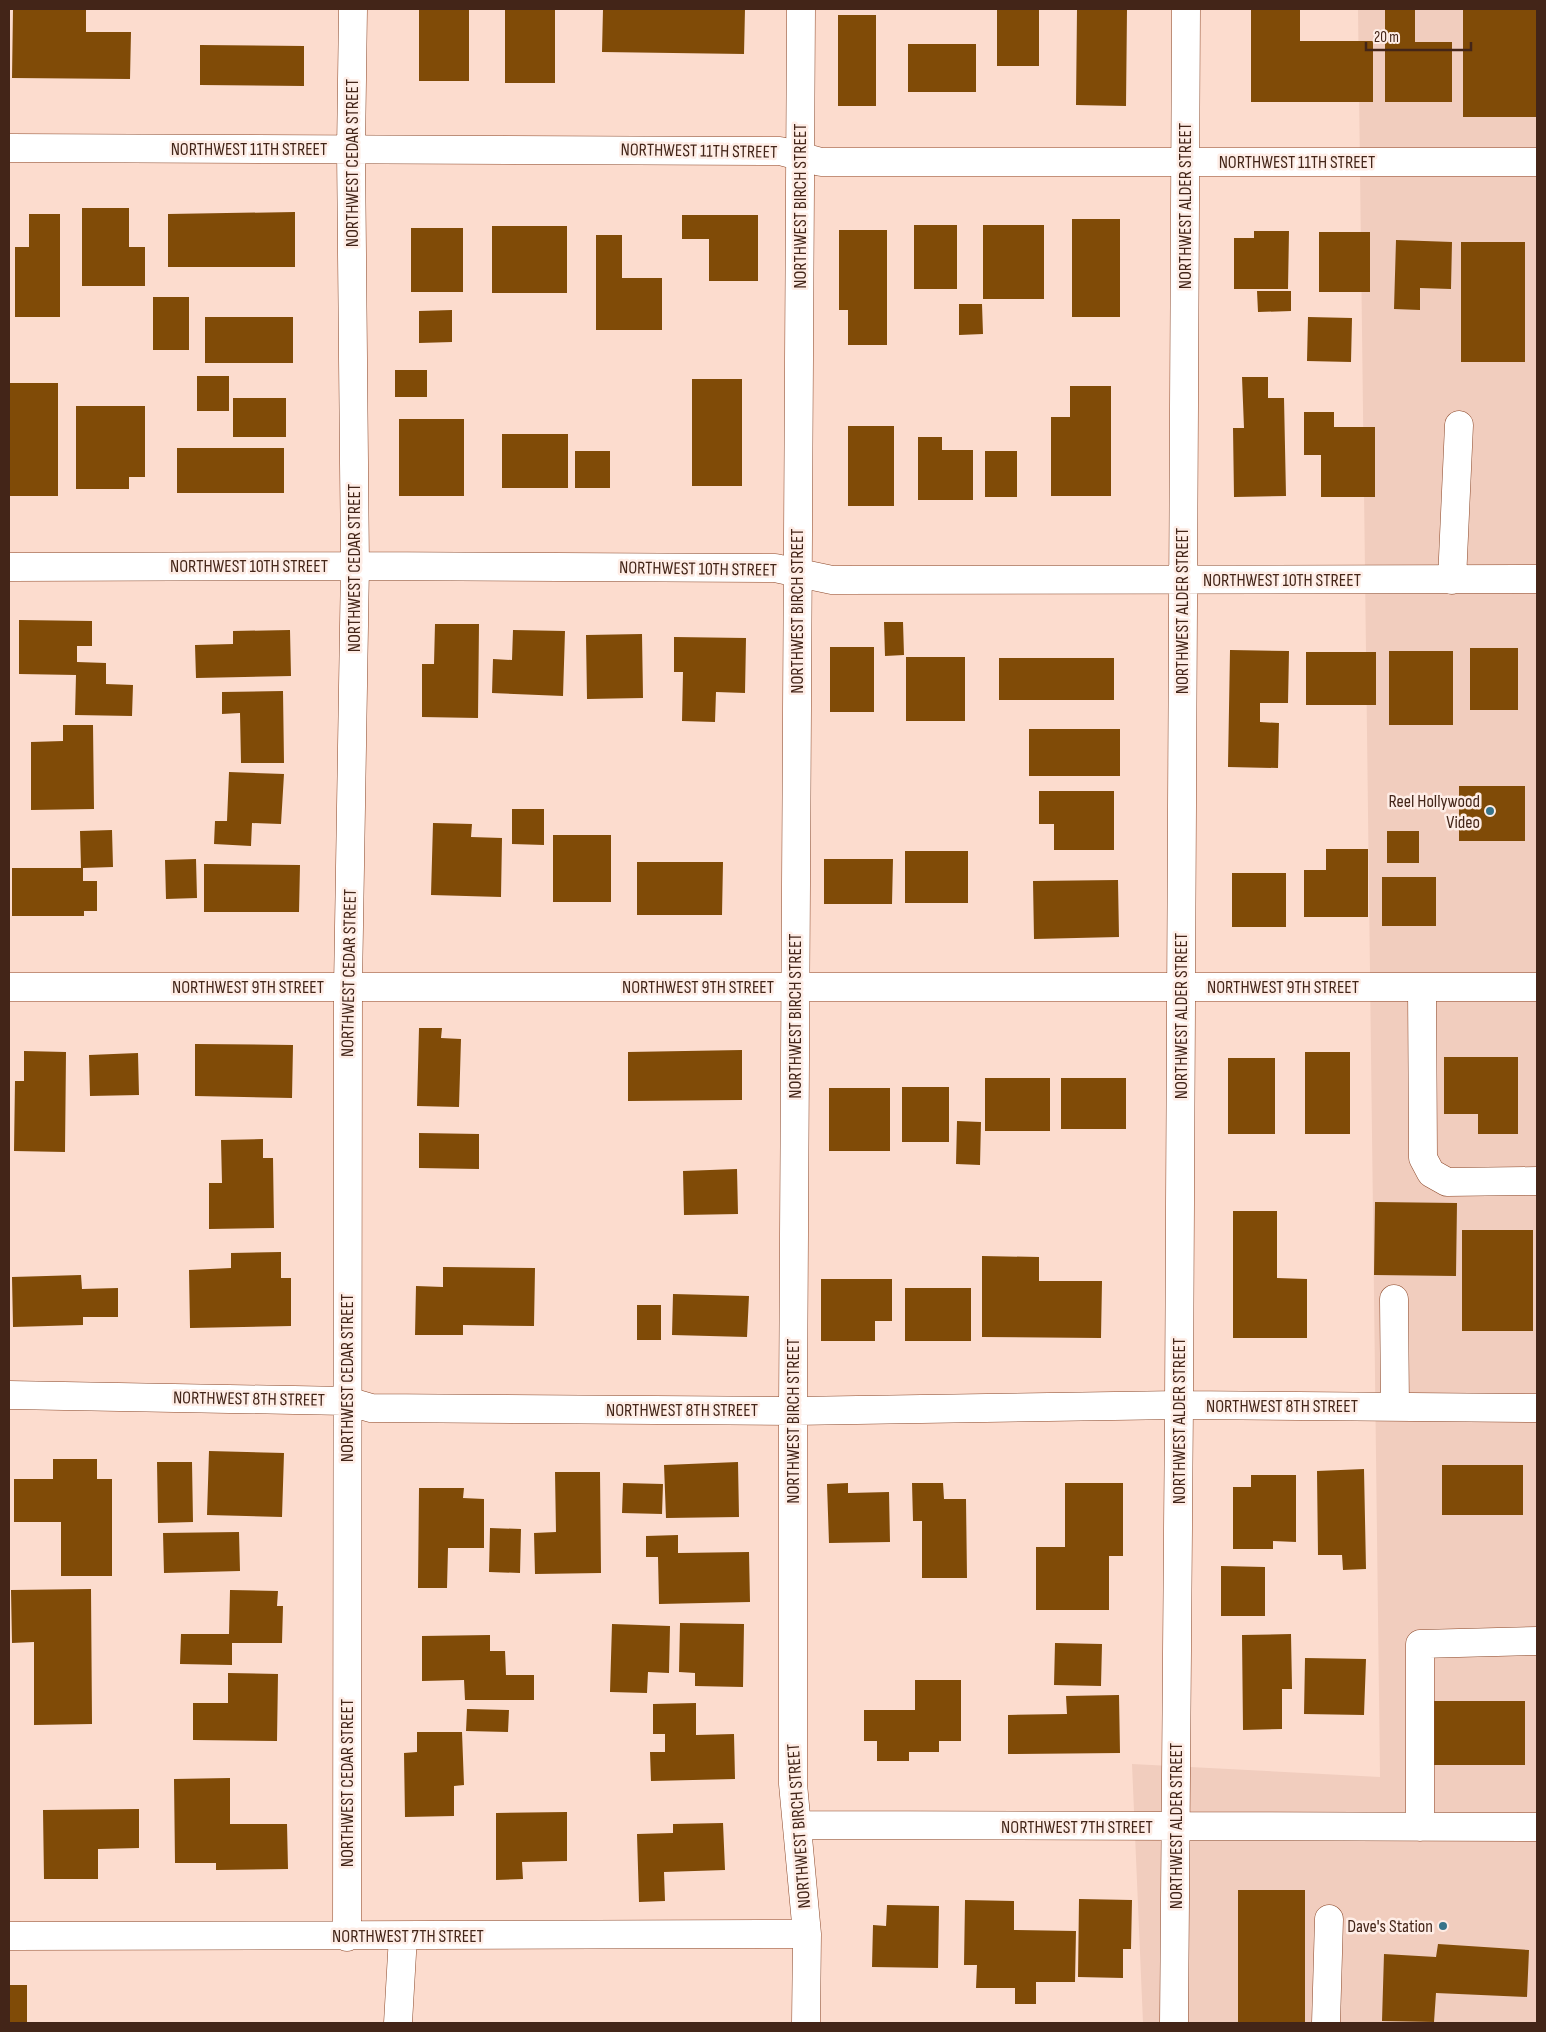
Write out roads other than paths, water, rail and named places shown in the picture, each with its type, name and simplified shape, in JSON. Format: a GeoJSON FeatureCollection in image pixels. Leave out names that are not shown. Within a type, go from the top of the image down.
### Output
{"type":"FeatureCollection","features":[{"type":"Feature","properties":{"kind":"street","name":"NORTHWEST CEDAR STREET"},"geometry":{"type":"LineString","coordinates":[[347,1937],[348,987],[355,566],[352,150],[353,9]]}},
{"type":"Feature","properties":{"kind":"street","name":"NORTHWEST BIRCH STREET"},"geometry":{"type":"LineString","coordinates":[[801,9],[793,1411],[793,1784],[807,1934],[806,2023]]}},
{"type":"Feature","properties":{"kind":"street","name":"NORTHWEST ALDER STREET"},"geometry":{"type":"LineString","coordinates":[[1174,2023],[1182,987],[1182,580],[1186,9]]}},
{"type":"Feature","properties":{"kind":"street","name":"NORTHWEST 11TH STREET"},"geometry":{"type":"LineString","coordinates":[[9,148],[780,151],[801,155],[821,162],[1537,162]]}},
{"type":"Feature","properties":{"kind":"street"},"geometry":{"type":"LineString","coordinates":[[1452,580],[1459,425]]}},
{"type":"Feature","properties":{"kind":"street","name":"NORTHWEST 10TH STREET"},"geometry":{"type":"LineString","coordinates":[[9,567],[775,568],[832,580],[1537,579]]}},
{"type":"Feature","properties":{"kind":"street","name":"NORTHWEST 9TH STREET"},"geometry":{"type":"LineString","coordinates":[[9,987],[1537,987]]}},
{"type":"Feature","properties":{"kind":"street"},"geometry":{"type":"LineString","coordinates":[[1422,987],[1423,1158],[1431,1173],[1447,1182],[1537,1181]]}},
{"type":"Feature","properties":{"kind":"street"},"geometry":{"type":"LineString","coordinates":[[1394,1299],[1395,1407]]}},
{"type":"Feature","properties":{"kind":"street","name":"NORTHWEST 8TH STREET"},"geometry":{"type":"LineString","coordinates":[[9,1395],[347,1401],[371,1408],[793,1411],[1179,1405],[1537,1408]]}},
{"type":"Feature","properties":{"kind":"street"},"geometry":{"type":"LineString","coordinates":[[1420,1827],[1420,1644],[1537,1641]]}},
{"type":"Feature","properties":{"kind":"street","name":"NORTHWEST 7TH STREET"},"geometry":{"type":"LineString","coordinates":[[797,1825],[1537,1827]]}},
{"type":"Feature","properties":{"kind":"street"},"geometry":{"type":"LineString","coordinates":[[1326,2023],[1328,1919]]}},
{"type":"Feature","properties":{"kind":"street","name":"NORTHWEST 7TH STREET"},"geometry":{"type":"LineString","coordinates":[[9,1936],[347,1937],[807,1934]]}},
{"type":"Feature","properties":{"kind":"street"},"geometry":{"type":"LineString","coordinates":[[398,2023],[402,1936]]}},
{"type":"Feature","properties":{"kind":"place","name":"Reel Hollywood Video"},"geometry":{"type":"Point","coordinates":[1490,811]}},
{"type":"Feature","properties":{"kind":"place","name":"Dave's Station"},"geometry":{"type":"Point","coordinates":[1443,1926]}}]}
